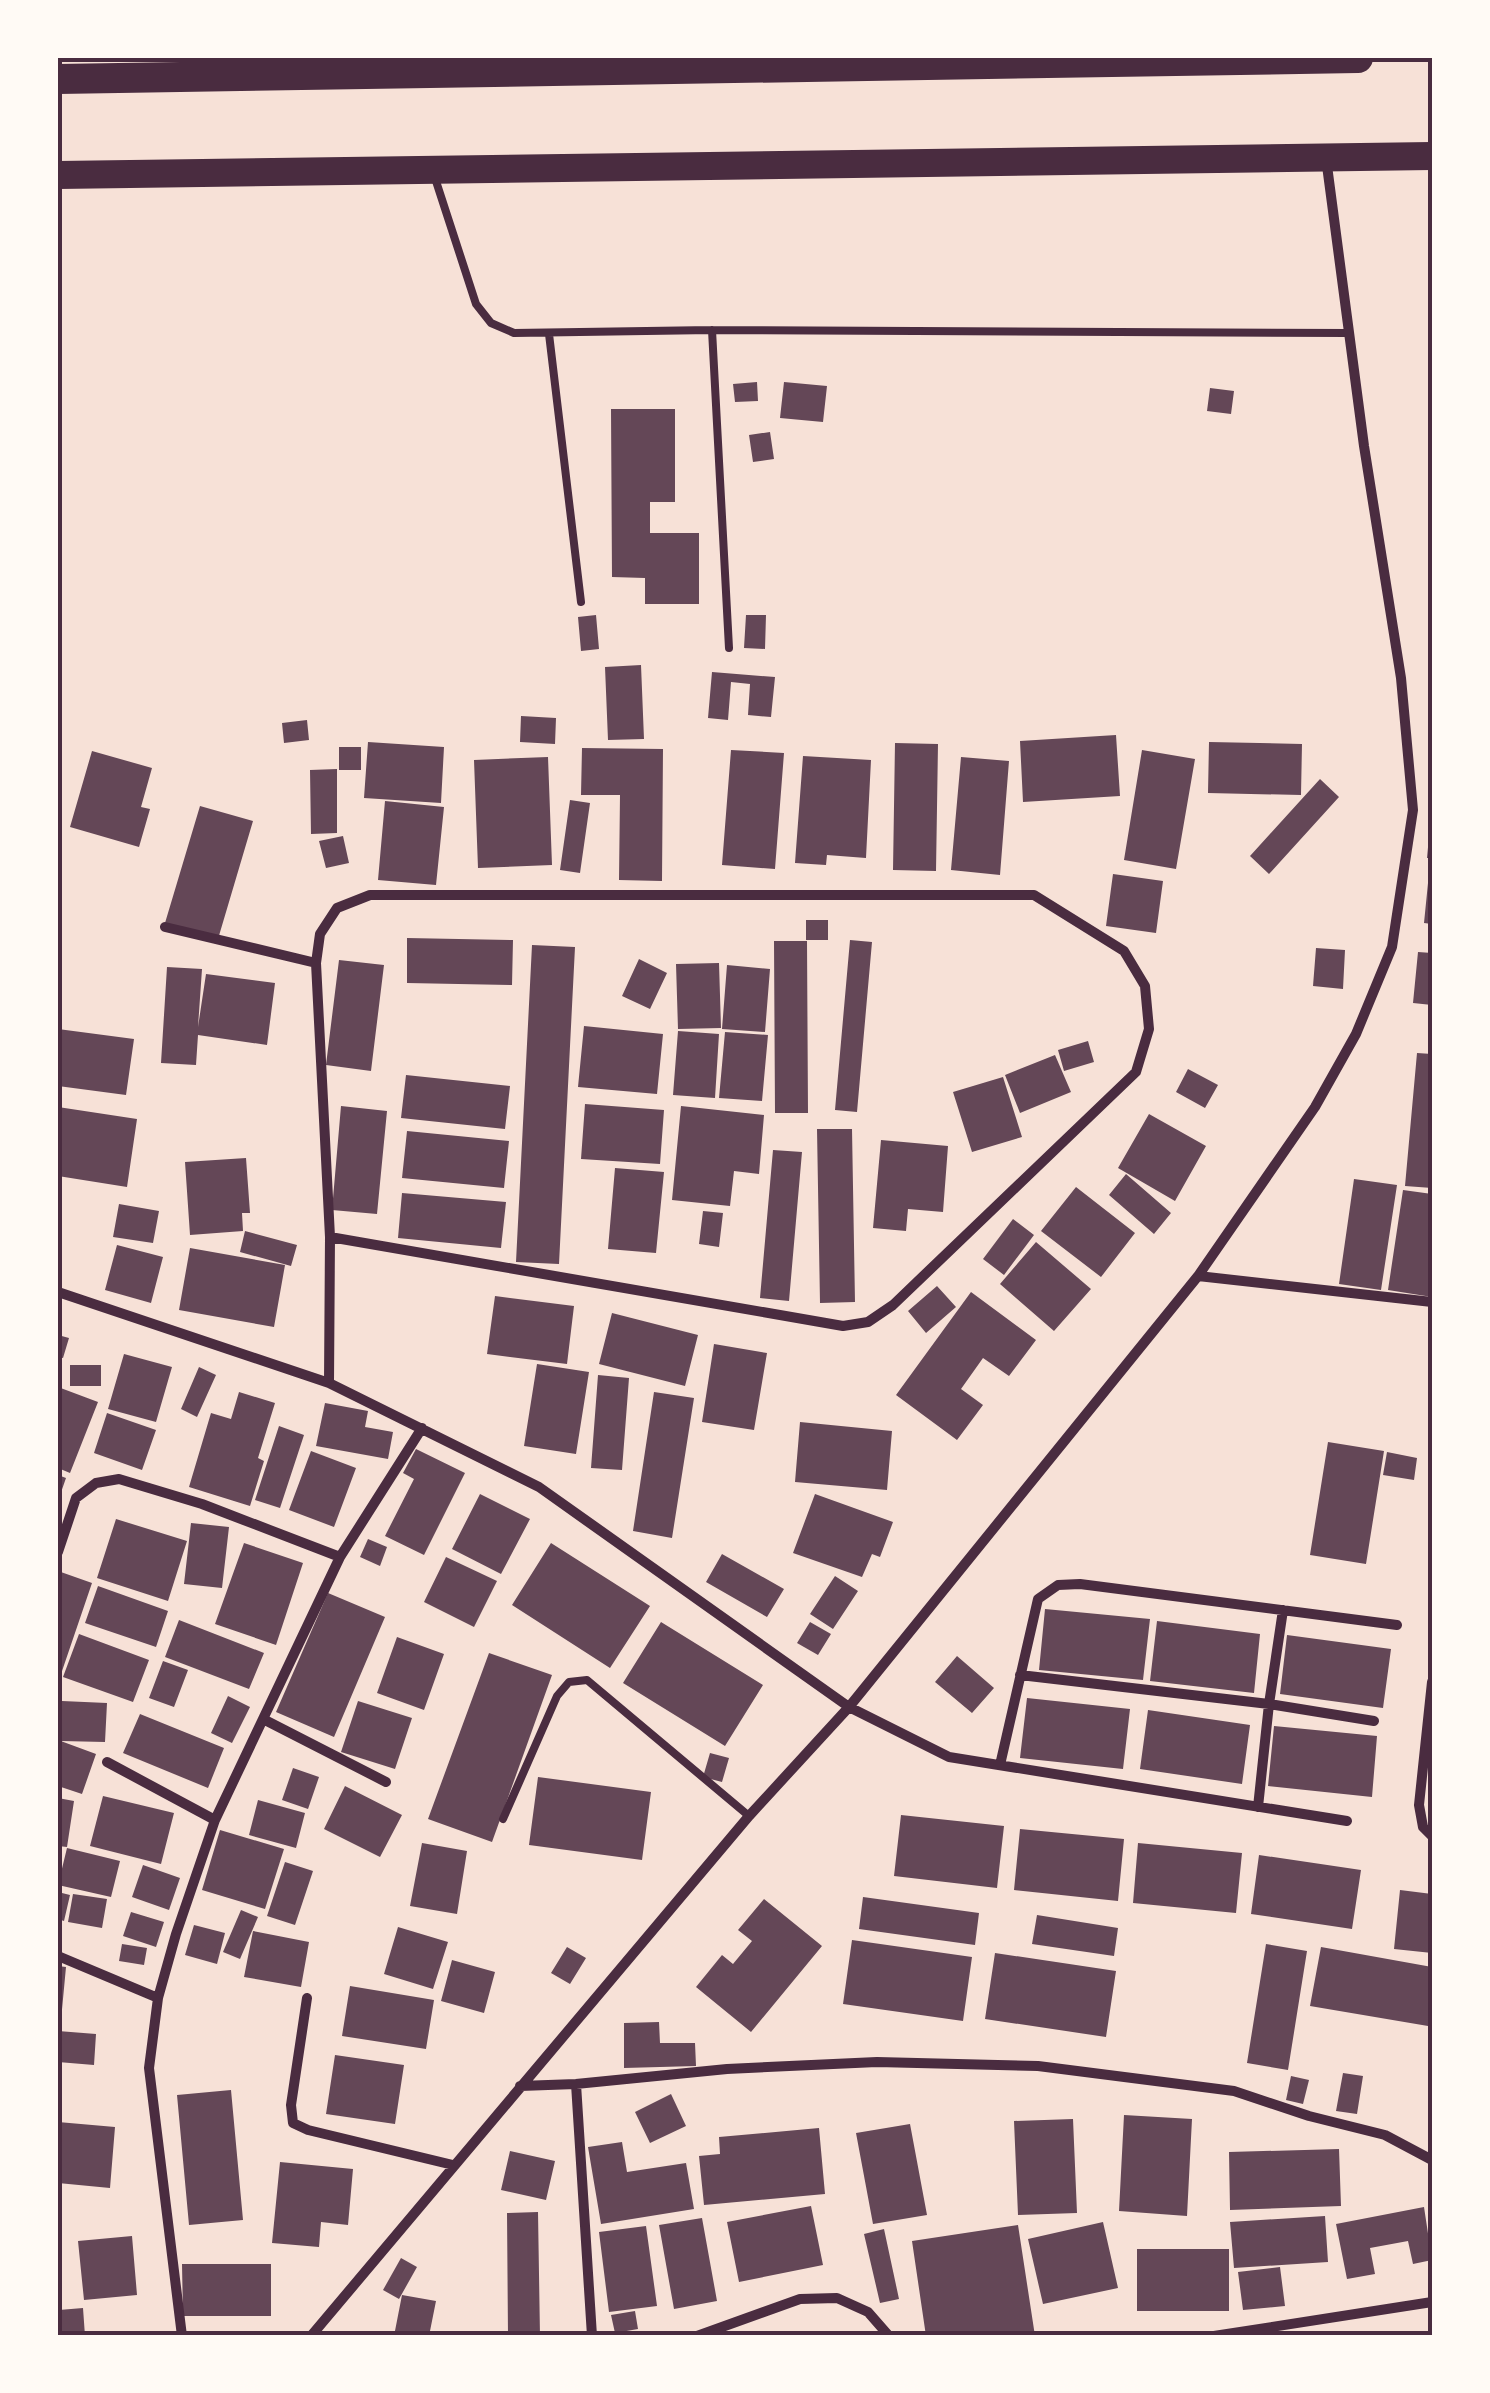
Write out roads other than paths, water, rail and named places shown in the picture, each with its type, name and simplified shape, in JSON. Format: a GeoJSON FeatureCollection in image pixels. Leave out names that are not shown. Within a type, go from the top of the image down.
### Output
{"type":"FeatureCollection","features":[{"type":"Feature","properties":{"kind":"highway"},"geometry":{"type":"LineString","coordinates":[[58,79],[1358,58]]}},
{"type":"Feature","properties":{"kind":"highway"},"geometry":{"type":"LineString","coordinates":[[58,175],[1432,156]]}},
{"type":"Feature","properties":{"kind":"street"},"geometry":{"type":"LineString","coordinates":[[311,2336],[750,1816],[849,1707],[1198,1276],[1314,1107],[1356,1034],[1392,946],[1413,810],[1401,678],[1364,446],[1326,157]]}},
{"type":"Feature","properties":{"kind":"street"},"geometry":{"type":"LineString","coordinates":[[329,1384],[330,1237],[316,964],[320,934],[337,908],[370,895],[1034,895],[1124,950],[1145,986],[1149,1030],[1136,1072],[893,1305],[868,1322],[843,1326],[330,1237]]}},
{"type":"Feature","properties":{"kind":"street"},"geometry":{"type":"LineString","coordinates":[[165,927],[316,964]]}},
{"type":"Feature","properties":{"kind":"street"},"geometry":{"type":"LineString","coordinates":[[1198,1276],[1432,1302]]}},
{"type":"Feature","properties":{"kind":"street"},"geometry":{"type":"LineString","coordinates":[[58,1292],[329,1384],[539,1487],[849,1707],[949,1758],[1347,1820]]}},
{"type":"Feature","properties":{"kind":"street"},"geometry":{"type":"LineString","coordinates":[[182,2336],[149,2068],[158,1998],[216,1820],[340,1558],[422,1428]]}},
{"type":"Feature","properties":{"kind":"street"},"geometry":{"type":"LineString","coordinates":[[58,1552],[76,1498],[96,1483],[119,1479],[202,1504],[340,1558]]}},
{"type":"Feature","properties":{"kind":"street"},"geometry":{"type":"LineString","coordinates":[[1000,1765],[1038,1599],[1058,1585],[1080,1584],[1397,1624]]}},
{"type":"Feature","properties":{"kind":"street"},"geometry":{"type":"LineString","coordinates":[[1258,1806],[1283,1610]]}},
{"type":"Feature","properties":{"kind":"street"},"geometry":{"type":"LineString","coordinates":[[1020,1675],[1270,1704],[1374,1721]]}},
{"type":"Feature","properties":{"kind":"street"},"geometry":{"type":"LineString","coordinates":[[1432,1682],[1419,1805],[1423,1827],[1432,1836]]}},
{"type":"Feature","properties":{"kind":"street"},"geometry":{"type":"LineString","coordinates":[[263,1719],[386,1782]]}},
{"type":"Feature","properties":{"kind":"street"},"geometry":{"type":"LineString","coordinates":[[108,1762],[216,1820]]}},
{"type":"Feature","properties":{"kind":"street"},"geometry":{"type":"LineString","coordinates":[[58,1956],[158,1998]]}},
{"type":"Feature","properties":{"kind":"street"},"geometry":{"type":"LineString","coordinates":[[307,1998],[291,2105],[293,2123],[454,2165]]}},
{"type":"Feature","properties":{"kind":"street"},"geometry":{"type":"LineString","coordinates":[[520,2086],[727,2069],[876,2062],[1038,2066],[1234,2091],[1384,2135],[1432,2160]]}},
{"type":"Feature","properties":{"kind":"street"},"geometry":{"type":"LineString","coordinates":[[576,2084],[592,2336]]}},
{"type":"Feature","properties":{"kind":"street"},"geometry":{"type":"LineString","coordinates":[[697,2336],[800,2299],[837,2298],[868,2312],[889,2336]]}},
{"type":"Feature","properties":{"kind":"street"},"geometry":{"type":"LineString","coordinates":[[1217,2335],[1432,2302]]}},
{"type":"Feature","properties":{"kind":"lane"},"geometry":{"type":"LineString","coordinates":[[432,169],[476,304],[491,323],[514,334],[712,330],[1349,333]]}},
{"type":"Feature","properties":{"kind":"lane"},"geometry":{"type":"LineString","coordinates":[[712,330],[728,648]]}},
{"type":"Feature","properties":{"kind":"lane"},"geometry":{"type":"LineString","coordinates":[[549,334],[581,602]]}},
{"type":"Feature","properties":{"kind":"lane"},"geometry":{"type":"LineString","coordinates":[[503,1819],[557,1696],[569,1682],[587,1680],[750,1816]]}}]}
